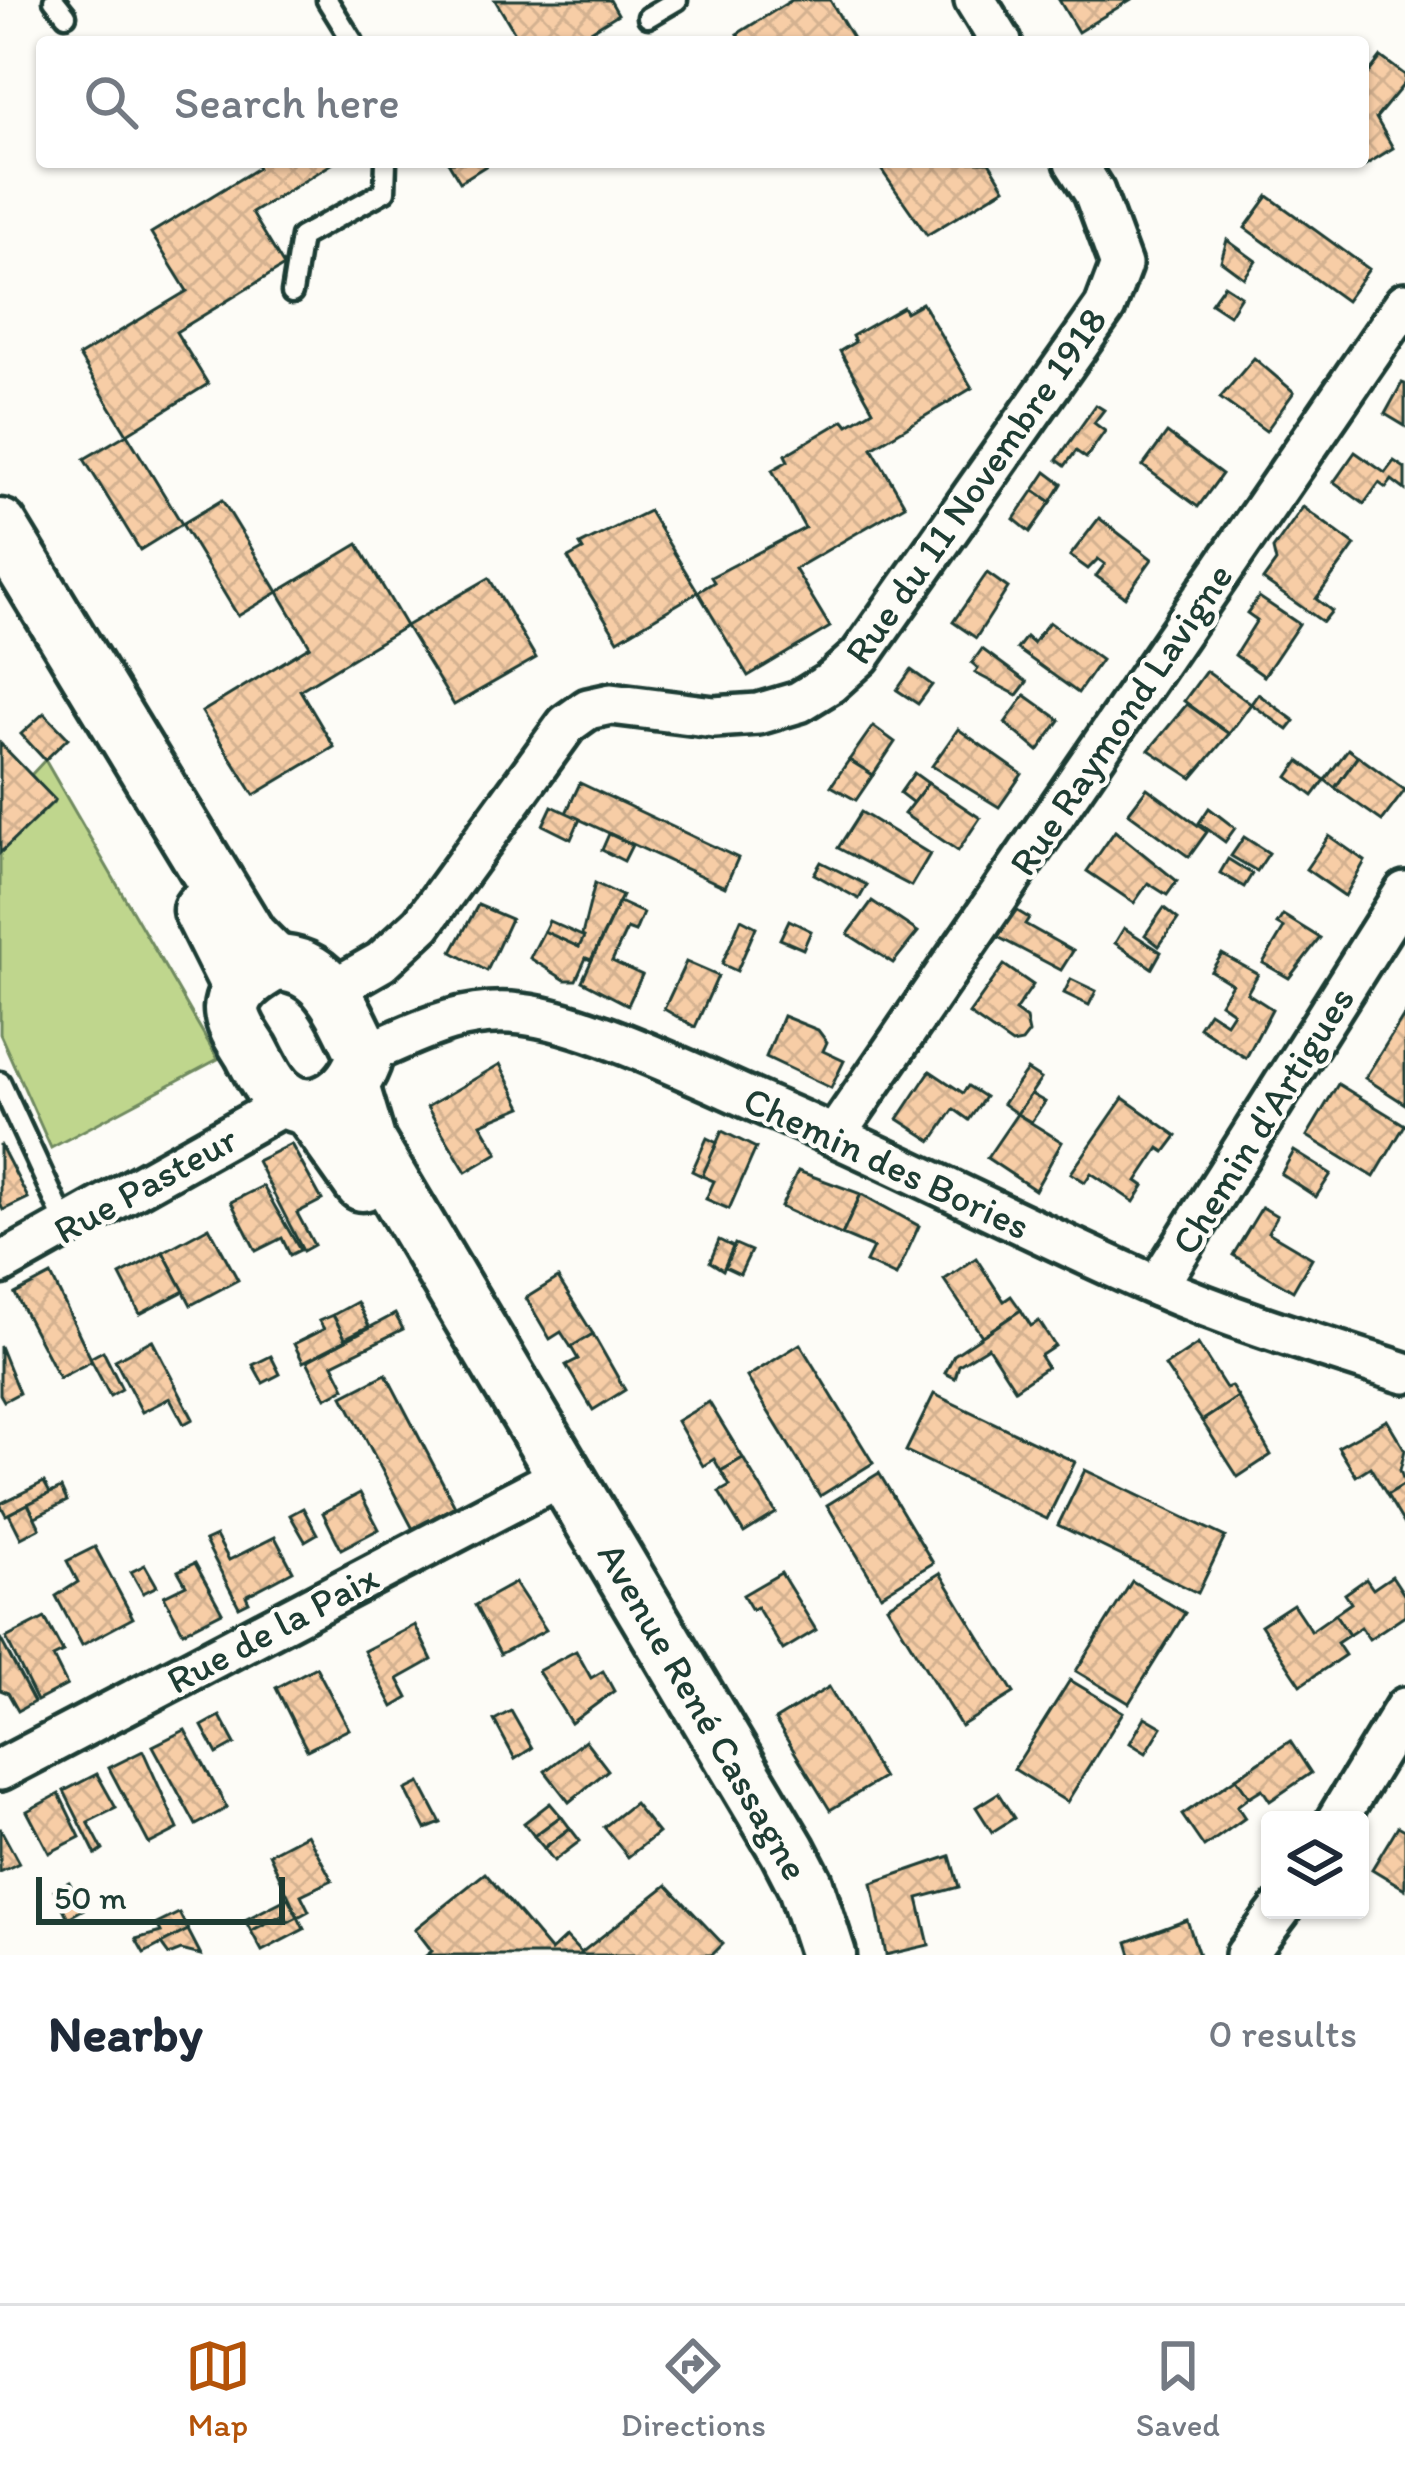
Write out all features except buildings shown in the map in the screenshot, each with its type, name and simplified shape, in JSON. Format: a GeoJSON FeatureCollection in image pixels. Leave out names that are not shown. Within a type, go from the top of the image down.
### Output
{"type":"FeatureCollection","features":[{"type":"Feature","properties":{"kind":"main road"},"geometry":{"type":"LineString","coordinates":[[0,527],[250,939],[257,976]]}},
{"type":"Feature","properties":{"kind":"main road"},"geometry":{"type":"LineString","coordinates":[[0,570],[214,932],[257,976]]}},
{"type":"Feature","properties":{"kind":"main road"},"geometry":{"type":"LineString","coordinates":[[296,963],[332,991],[329,1088],[274,1089],[238,1030],[232,1010],[257,976],[296,963]]}},
{"type":"Feature","properties":{"kind":"main road","name":"Avenue René Cassagne"},"geometry":{"type":"LineString","coordinates":[[329,1088],[338,1143],[788,1851],[806,1884],[828,1955]]}},
{"type":"Feature","properties":{"kind":"main road","name":"Avenue René Cassagne"},"geometry":{"type":"LineString","coordinates":[[555,1479],[728,1791],[772,1876],[804,1955]]}},
{"type":"Feature","properties":{"kind":"street"},"geometry":{"type":"LineString","coordinates":[[975,0],[997,36]]}},
{"type":"Feature","properties":{"kind":"street","name":"Rue du 11 Novembre 1918"},"geometry":{"type":"LineString","coordinates":[[332,991],[381,962],[422,924],[567,724],[588,709],[611,704],[714,717],[758,715],[799,702],[860,656],[1105,307],[1121,266],[1094,192],[1079,168]]}},
{"type":"Feature","properties":{"kind":"street","name":"Rue Raymond Lavigne"},"geometry":{"type":"LineString","coordinates":[[836,1135],[1405,304]]}},
{"type":"Feature","properties":{"kind":"street","name":"Chemin d'Artigues"},"geometry":{"type":"LineString","coordinates":[[1157,1286],[1405,892]]}},
{"type":"Feature","properties":{"kind":"street","name":"Chemin des Bories"},"geometry":{"type":"LineString","coordinates":[[329,1088],[435,1022],[478,1013],[524,1014],[578,1030],[836,1135],[1157,1286],[1256,1326],[1405,1372]]}},
{"type":"Feature","properties":{"kind":"street","name":"Rue Pasteur"},"geometry":{"type":"LineString","coordinates":[[0,1264],[329,1088]]}},
{"type":"Feature","properties":{"kind":"street","name":"Rue de la Paix"},"geometry":{"type":"LineString","coordinates":[[0,1770],[555,1479]]}},
{"type":"Feature","properties":{"kind":"street"},"geometry":{"type":"LineString","coordinates":[[1342,1811],[1405,1708]]}},
{"type":"Feature","properties":{"kind":"street"},"geometry":{"type":"LineString","coordinates":[[1246,1955],[1273,1919]]}},
{"type":"Feature","properties":{"kind":"lane"},"geometry":{"type":"LineString","coordinates":[[327,0],[349,36]]}},
{"type":"Feature","properties":{"kind":"lane"},"geometry":{"type":"LineString","coordinates":[[648,17],[677,0]]}},
{"type":"Feature","properties":{"kind":"lane"},"geometry":{"type":"LineString","coordinates":[[292,292],[301,237],[385,191],[386,168]]}},
{"type":"Feature","properties":{"kind":"lane"},"geometry":{"type":"LineString","coordinates":[[0,1082],[68,1228]]}},
{"type":"Feature","properties":{"kind":"green space"},"geometry":{"type":"Polygon","coordinates":[[[45,760],[218,1059],[51,1148],[0,1034],[0,853],[55,801],[31,775],[45,760]]]}}]}
